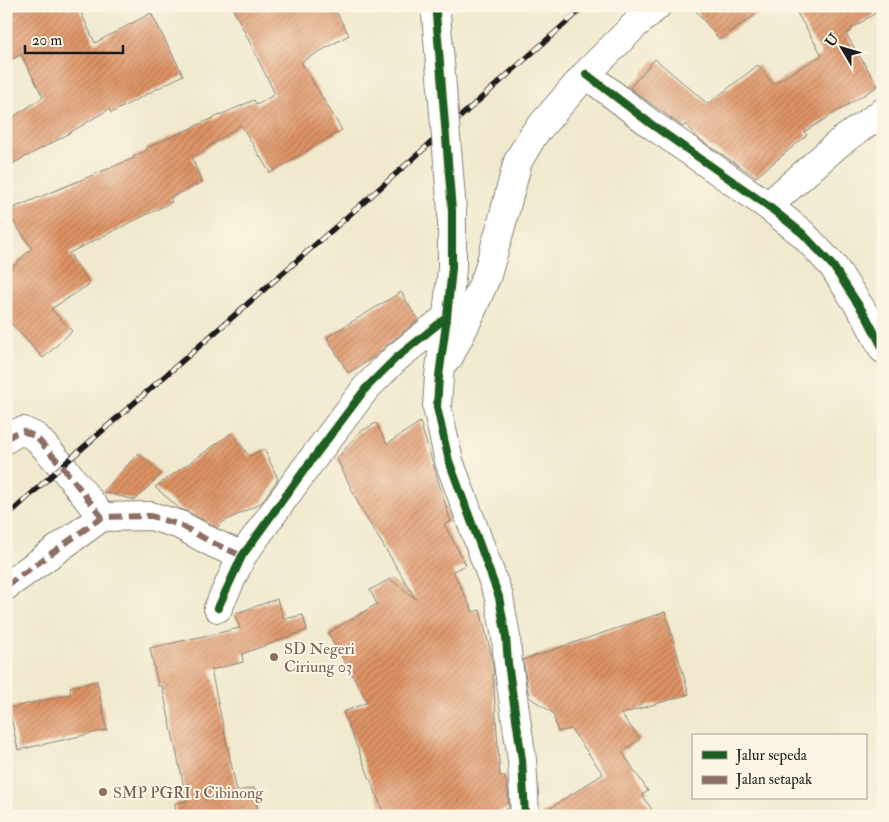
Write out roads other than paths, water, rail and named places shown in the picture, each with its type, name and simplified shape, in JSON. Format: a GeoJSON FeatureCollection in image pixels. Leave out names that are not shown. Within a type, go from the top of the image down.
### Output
{"type":"FeatureCollection","features":[{"type":"Feature","properties":{"kind":"street"},"geometry":{"type":"LineString","coordinates":[[439,376],[468,319],[487,275],[518,161],[534,134],[586,74],[636,24],[657,6]]}},
{"type":"Feature","properties":{"kind":"street"},"geometry":{"type":"LineString","coordinates":[[437,10],[452,212],[452,268],[439,376],[438,407],[449,461],[500,597],[522,760],[525,816]]}},
{"type":"Feature","properties":{"kind":"street"},"geometry":{"type":"LineString","coordinates":[[586,74],[651,124],[768,206],[802,233],[833,266],[867,318],[883,349]]}},
{"type":"Feature","properties":{"kind":"street"},"geometry":{"type":"LineString","coordinates":[[768,206],[839,143],[883,112]]}},
{"type":"Feature","properties":{"kind":"street"},"geometry":{"type":"LineString","coordinates":[[218,608],[242,556],[366,388],[396,358],[447,317]]}},
{"type":"Feature","properties":{"kind":"street"},"geometry":{"type":"LineString","coordinates":[[6,440],[16,433],[23,431],[36,437],[62,466],[102,517]]}},
{"type":"Feature","properties":{"kind":"street"},"geometry":{"type":"LineString","coordinates":[[6,586],[102,517],[151,516],[180,525],[242,556]]}},
{"type":"Feature","properties":{"kind":"railway"},"geometry":{"type":"LineString","coordinates":[[6,517],[585,6]]}},
{"type":"Feature","properties":{"kind":"place","name":"SD Negeri Ciriung 03"},"geometry":{"type":"Point","coordinates":[274,657]}},
{"type":"Feature","properties":{"kind":"place","name":"SMP PGRI 1 Cibinong"},"geometry":{"type":"Point","coordinates":[103,792]}}]}
